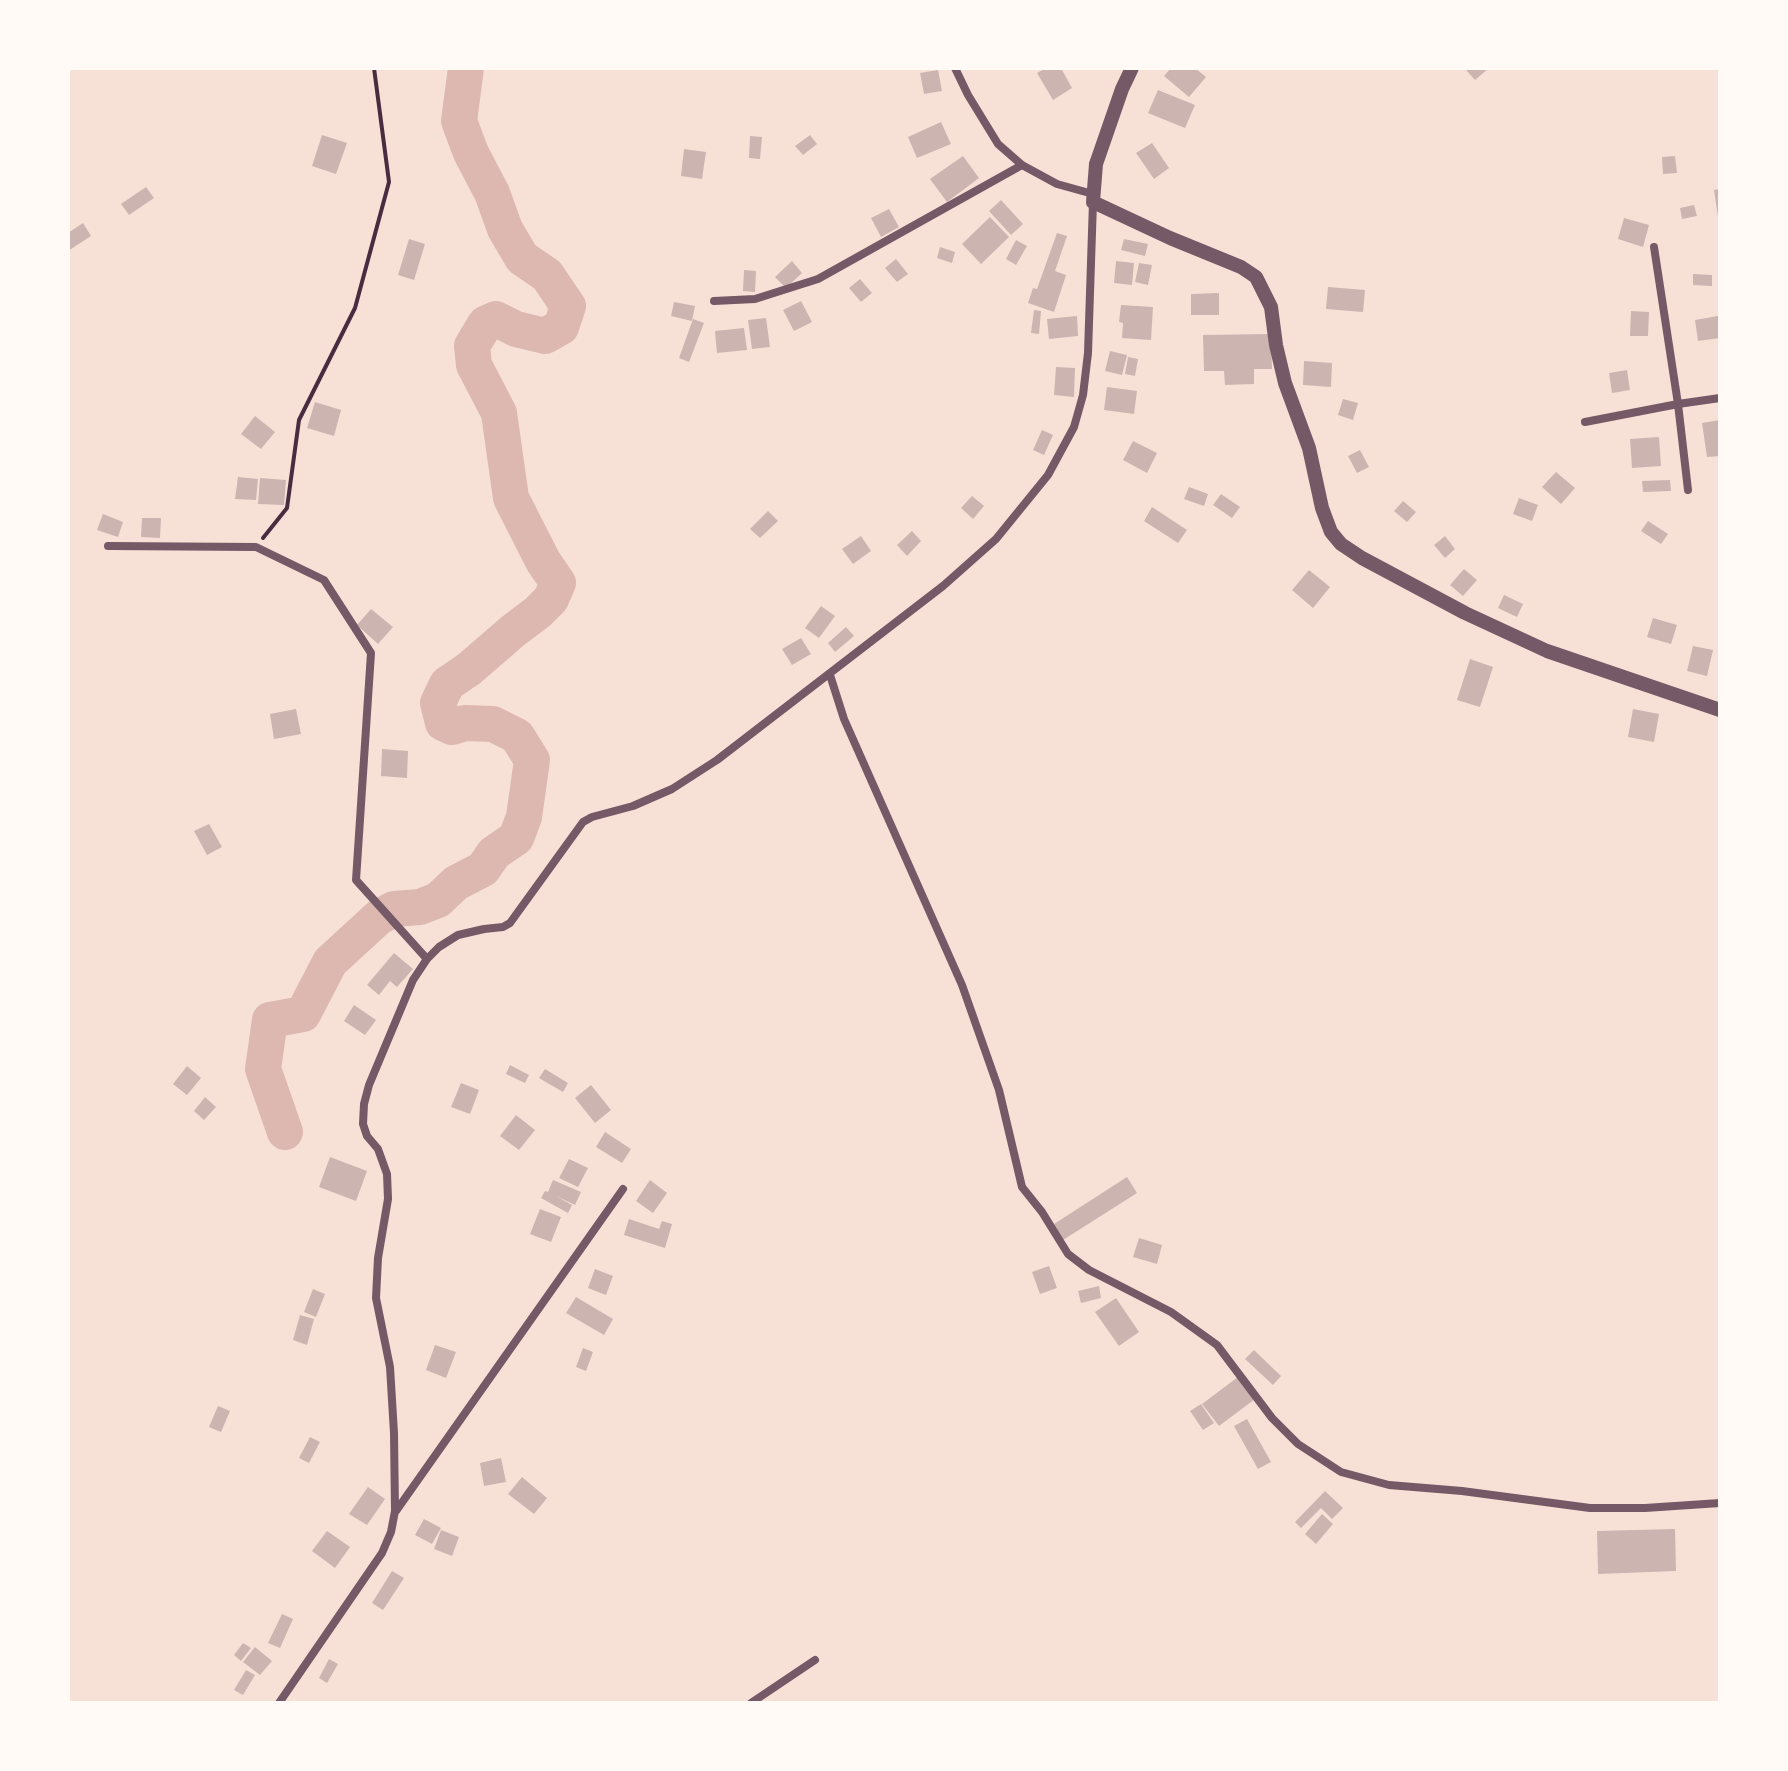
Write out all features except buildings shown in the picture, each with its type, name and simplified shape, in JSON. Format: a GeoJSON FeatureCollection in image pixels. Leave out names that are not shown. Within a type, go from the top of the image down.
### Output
{"type":"FeatureCollection","features":[{"type":"Feature","properties":{"kind":"street"},"geometry":{"type":"LineString","coordinates":[[955,68],[998,144],[1022,165],[1170,238],[1241,267],[1256,277],[1271,307],[1285,383],[1309,448],[1322,508],[1331,532],[1341,544],[1465,613],[1547,651],[1720,710]]}},
{"type":"Feature","properties":{"kind":"street"},"geometry":{"type":"LineString","coordinates":[[279,1703],[382,1553],[395,1511],[390,1367],[376,1298],[378,1258],[388,1199],[387,1174],[378,1149],[367,1136],[363,1124],[369,1085],[413,980],[439,947],[458,935],[510,923],[583,822],[672,789],[717,760],[943,586],[996,539],[1048,475],[1074,427],[1083,395],[1088,353],[1096,164],[1132,68]]}},
{"type":"Feature","properties":{"kind":"street"},"geometry":{"type":"LineString","coordinates":[[714,301],[755,299],[818,279],[1022,165]]}},
{"type":"Feature","properties":{"kind":"street"},"geometry":{"type":"LineString","coordinates":[[1654,247],[1688,490]]}},
{"type":"Feature","properties":{"kind":"street"},"geometry":{"type":"LineString","coordinates":[[1585,422],[1720,398]]}},
{"type":"Feature","properties":{"kind":"street"},"geometry":{"type":"LineString","coordinates":[[108,546],[256,547],[324,580],[371,653],[356,880],[427,959]]}},
{"type":"Feature","properties":{"kind":"street"},"geometry":{"type":"LineString","coordinates":[[830,675],[844,719],[962,985],[999,1090],[1022,1187],[1068,1254],[1089,1270],[1171,1312],[1217,1345],[1272,1418],[1298,1444],[1341,1472],[1389,1485],[1590,1508],[1720,1503]]}},
{"type":"Feature","properties":{"kind":"street"},"geometry":{"type":"LineString","coordinates":[[395,1511],[623,1189]]}},
{"type":"Feature","properties":{"kind":"street"},"geometry":{"type":"LineString","coordinates":[[751,1703],[815,1660]]}},
{"type":"Feature","properties":{"kind":"path"},"geometry":{"type":"LineString","coordinates":[[256,547],[287,508],[299,420],[355,308],[389,182],[374,68]]}},
{"type":"Feature","properties":{"kind":"waterway"},"geometry":{"type":"LineString","coordinates":[[285,1132],[263,1069],[270,1020],[303,1014],[330,962],[379,917],[394,909],[420,907],[438,900],[456,883],[483,869],[494,853],[516,838],[524,817],[532,760],[517,736],[493,724],[465,723],[452,727],[443,723],[438,703],[447,684],[538,612],[551,599],[558,583],[543,561],[511,498],[499,413],[474,365],[472,346],[485,324],[496,319],[516,329],[545,336],[561,327],[568,306],[547,275],[522,258],[505,229],[492,193],[471,153],[459,121],[466,68]]}}]}
